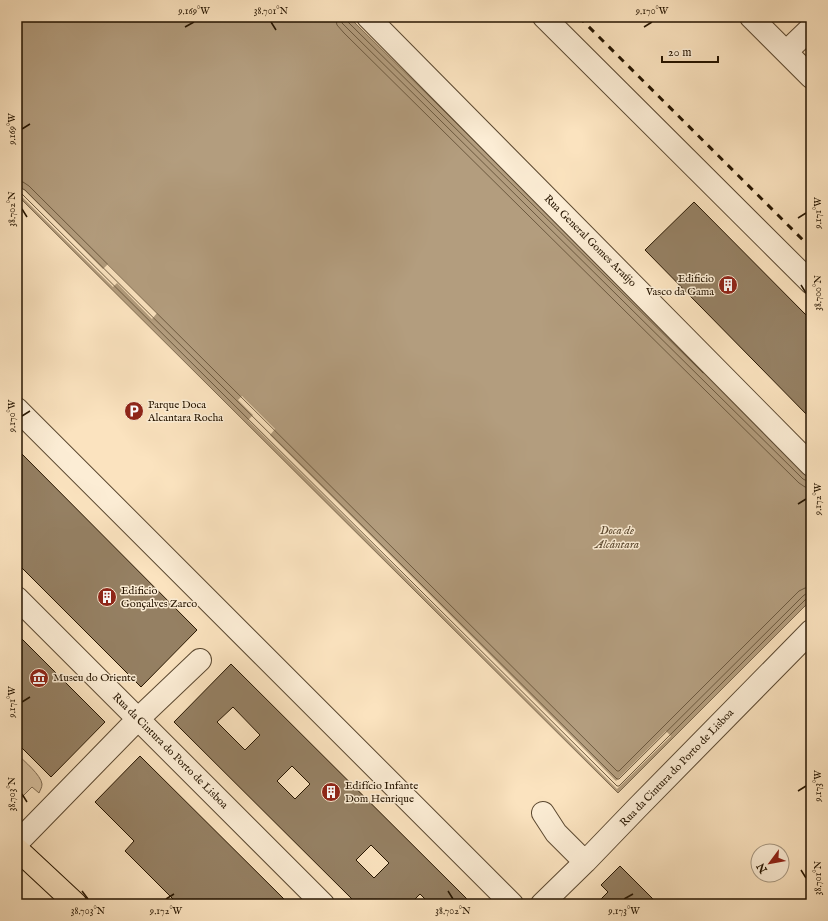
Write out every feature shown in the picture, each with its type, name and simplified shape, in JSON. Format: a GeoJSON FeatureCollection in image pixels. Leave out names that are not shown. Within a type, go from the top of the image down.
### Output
{"type":"FeatureCollection","features":[{"type":"Feature","properties":{"kind":"main road"},"geometry":{"type":"LineString","coordinates":[[17,849],[76,904]]}},
{"type":"Feature","properties":{"kind":"street","name":"Rua General Gomes Araújo"},"geometry":{"type":"LineString","coordinates":[[368,17],[811,465]]}},
{"type":"Feature","properties":{"kind":"street"},"geometry":{"type":"LineString","coordinates":[[544,17],[811,283]]}},
{"type":"Feature","properties":{"kind":"street"},"geometry":{"type":"LineString","coordinates":[[751,17],[811,77]]}},
{"type":"Feature","properties":{"kind":"street"},"geometry":{"type":"LineString","coordinates":[[786,52],[811,28]]}},
{"type":"Feature","properties":{"kind":"street"},"geometry":{"type":"LineString","coordinates":[[17,409],[512,904]]}},
{"type":"Feature","properties":{"kind":"street","name":"Rua da Cintura do Porto de Lisboa"},"geometry":{"type":"LineString","coordinates":[[17,598],[323,904]]}},
{"type":"Feature","properties":{"kind":"street","name":"Rua da Cintura do Porto de Lisboa"},"geometry":{"type":"LineString","coordinates":[[542,904],[811,631]]}},
{"type":"Feature","properties":{"kind":"street"},"geometry":{"type":"LineString","coordinates":[[17,843],[138,719],[200,660]]}},
{"type":"Feature","properties":{"kind":"street"},"geometry":{"type":"LineString","coordinates":[[543,813],[556,833],[585,862]]}},
{"type":"Feature","properties":{"kind":"shaded area"},"geometry":{"type":"Polygon","coordinates":[[[17,754],[39,776],[42,784],[39,793],[32,787],[18,801],[17,800],[17,754]]]}},
{"type":"Feature","properties":{"kind":"water","name":"Doca de Alcântara"},"geometry":{"type":"Polygon","coordinates":[[[17,17],[349,17],[811,474],[811,600],[618,793],[17,195],[17,17]]]}},
{"type":"Feature","properties":{"kind":"pier"},"geometry":{"type":"Polygon","coordinates":[[[17,183],[103,269],[108,264],[157,313],[152,319],[117,283],[113,287],[17,192],[17,183]]]}},
{"type":"Feature","properties":{"kind":"pier"},"geometry":{"type":"Polygon","coordinates":[[[242,396],[275,429],[270,435],[616,781],[666,731],[671,736],[617,789],[248,420],[253,415],[238,400],[242,396]]]}},
{"type":"Feature","properties":{"kind":"building","name":"Edificio Vasco da Gama"},"geometry":{"type":"Polygon","coordinates":[[[694,202],[811,320],[811,419],[645,250],[694,202]]]}},
{"type":"Feature","properties":{"kind":"building","name":"Edificio Gonçalves Zarco"},"geometry":{"type":"Polygon","coordinates":[[[17,449],[197,630],[141,687],[17,563],[17,449]]]}},
{"type":"Feature","properties":{"kind":"building","name":"Museu do Oriente"},"geometry":{"type":"Polygon","coordinates":[[[17,634],[105,722],[51,777],[17,743],[17,634]]]}},
{"type":"Feature","properties":{"kind":"building","name":"Edifício Infante Dom Henrique"},"geometry":{"type":"Polygon","coordinates":[[[231,664],[472,904],[430,904],[420,894],[410,904],[357,904],[174,722],[231,664]],[[233,707],[217,722],[245,750],[260,735],[233,707]],[[292,766],[277,781],[295,799],[310,784],[292,766]],[[371,845],[356,860],[374,878],[389,863],[371,845]]]}},
{"type":"Feature","properties":{"kind":"building"},"geometry":{"type":"Polygon","coordinates":[[[140,756],[289,904],[178,904],[125,851],[134,841],[95,802],[140,756]]]}},
{"type":"Feature","properties":{"kind":"building"},"geometry":{"type":"Polygon","coordinates":[[[620,866],[658,904],[596,904],[608,892],[601,885],[620,866]]]}},
{"type":"Feature","properties":{"kind":"railway"},"geometry":{"type":"LineString","coordinates":[[579,17],[811,248]]}},
{"type":"Feature","properties":{"kind":"place","name":"Edificio Vasco da Gama"},"geometry":{"type":"Point","coordinates":[728,285]}},
{"type":"Feature","properties":{"kind":"place","name":"Parque Doca Alcantara Rocha"},"geometry":{"type":"Point","coordinates":[134,411]}},
{"type":"Feature","properties":{"kind":"place","name":"Edificio Gonçalves Zarco"},"geometry":{"type":"Point","coordinates":[107,597]}},
{"type":"Feature","properties":{"kind":"place","name":"Museu do Oriente"},"geometry":{"type":"Point","coordinates":[39,678]}},
{"type":"Feature","properties":{"kind":"place","name":"Edifício Infante Dom Henrique"},"geometry":{"type":"Point","coordinates":[331,792]}}]}
